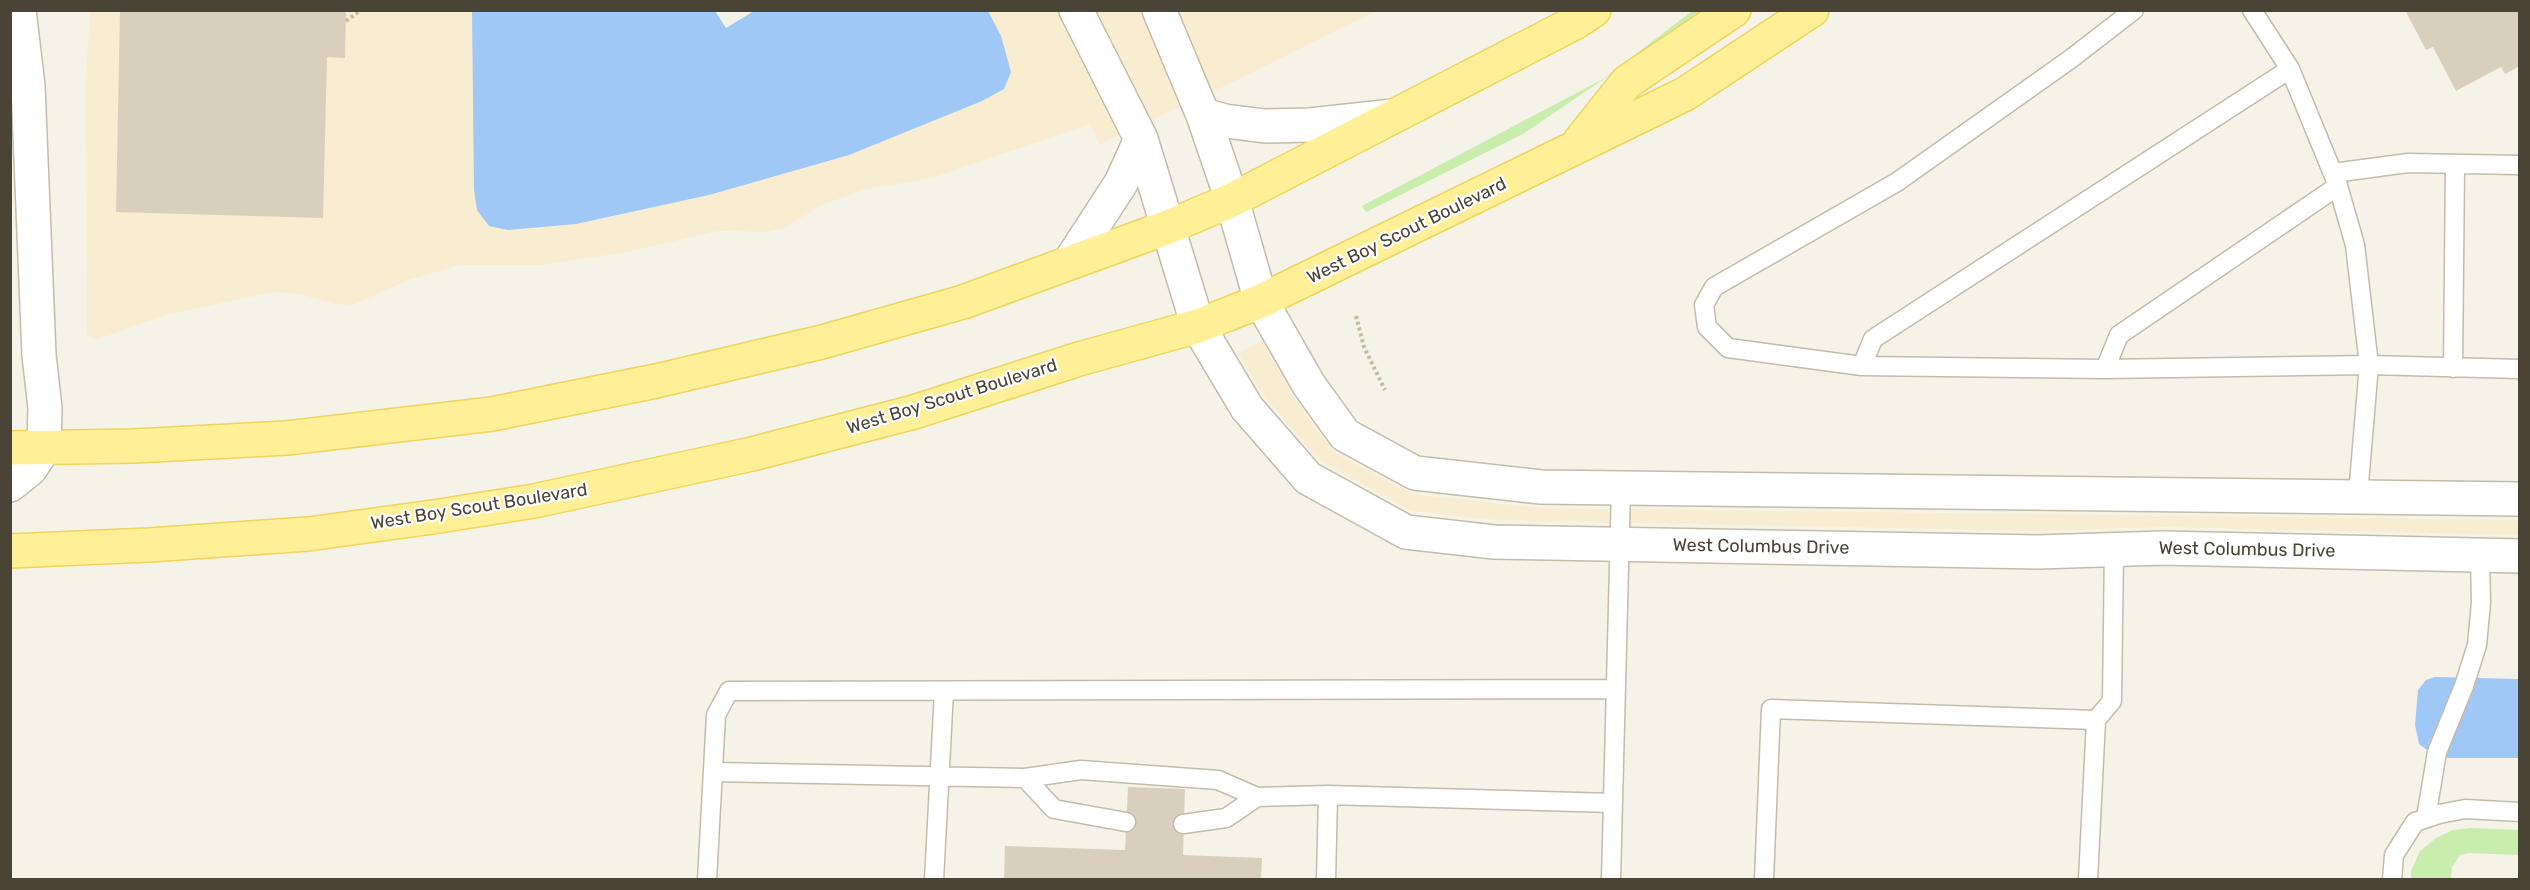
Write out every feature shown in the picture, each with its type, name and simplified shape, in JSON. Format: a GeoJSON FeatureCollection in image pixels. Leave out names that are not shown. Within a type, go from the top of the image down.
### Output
{"type":"FeatureCollection","features":[{"type":"Feature","properties":{"kind":"main road"},"geometry":{"type":"LineString","coordinates":[[10,447],[44,448],[287,438],[492,414],[656,381],[822,342],[963,302],[1168,227],[1232,200],[1576,22],[1594,10]]}},
{"type":"Feature","properties":{"kind":"main road"},"geometry":{"type":"LineString","coordinates":[[1574,149],[1627,82],[1734,10]]}},
{"type":"Feature","properties":{"kind":"main road","name":"West Boy Scout Boulevard"},"geometry":{"type":"LineString","coordinates":[[15,551],[308,534],[534,501],[752,454],[914,412],[1079,359],[1198,326],[1261,301],[1685,94],[1812,10]]}},
{"type":"Feature","properties":{"kind":"street"},"geometry":{"type":"LineString","coordinates":[[10,485],[30,469],[44,448],[45,408],[39,355],[28,86],[19,10]]}},
{"type":"Feature","properties":{"kind":"street","name":"West Columbus Drive"},"geometry":{"type":"LineString","coordinates":[[1076,10],[1141,139],[1198,326],[1247,408],[1308,478],[1406,532],[1494,542],[2038,552],[2163,548],[2520,556]]}},
{"type":"Feature","properties":{"kind":"street"},"geometry":{"type":"LineString","coordinates":[[1159,10],[1203,115],[1232,200],[1261,301],[1309,385],[1345,435],[1415,473],[1541,487],[2358,495],[2520,499]]}},
{"type":"Feature","properties":{"kind":"street"},"geometry":{"type":"LineString","coordinates":[[1203,115],[1225,121],[1265,126],[1310,125],[1395,116]]}},
{"type":"Feature","properties":{"kind":"street"},"geometry":{"type":"LineString","coordinates":[[1069,263],[1121,183],[1141,139]]}},
{"type":"Feature","properties":{"kind":"lane"},"geometry":{"type":"LineString","coordinates":[[2134,10],[2072,58],[1897,182],[1714,286],[1704,305],[1707,327],[1728,348],[1862,366],[2105,369],[2369,365],[2520,369]]}},
{"type":"Feature","properties":{"kind":"lane"},"geometry":{"type":"LineString","coordinates":[[2252,10],[2290,69],[2335,180],[2355,246],[2369,365],[2358,495]]}},
{"type":"Feature","properties":{"kind":"lane"},"geometry":{"type":"LineString","coordinates":[[1862,366],[1873,339],[2290,69]]}},
{"type":"Feature","properties":{"kind":"lane"},"geometry":{"type":"LineString","coordinates":[[2105,369],[2119,335],[2335,180],[2408,162],[2520,165]]}},
{"type":"Feature","properties":{"kind":"lane"},"geometry":{"type":"LineString","coordinates":[[2453,368],[2455,164]]}},
{"type":"Feature","properties":{"kind":"lane"},"geometry":{"type":"LineString","coordinates":[[1611,879],[1621,488]]}},
{"type":"Feature","properties":{"kind":"lane"},"geometry":{"type":"LineString","coordinates":[[2088,879],[2096,720],[2112,701],[2114,549]]}},
{"type":"Feature","properties":{"kind":"lane"},"geometry":{"type":"LineString","coordinates":[[2426,818],[2437,752],[2464,686],[2477,645],[2481,603],[2480,555]]}},
{"type":"Feature","properties":{"kind":"lane"},"geometry":{"type":"LineString","coordinates":[[708,879],[716,715],[729,691],[1616,688]]}},
{"type":"Feature","properties":{"kind":"lane"},"geometry":{"type":"LineString","coordinates":[[934,879],[945,691]]}},
{"type":"Feature","properties":{"kind":"lane"},"geometry":{"type":"LineString","coordinates":[[1764,879],[1771,709],[2096,720]]}},
{"type":"Feature","properties":{"kind":"lane"},"geometry":{"type":"LineString","coordinates":[[713,772],[1025,778],[1081,770],[1218,780],[1257,797],[1328,795],[1613,803]]}},
{"type":"Feature","properties":{"kind":"lane"},"geometry":{"type":"LineString","coordinates":[[1025,778],[1054,809],[1126,822]]}},
{"type":"Feature","properties":{"kind":"lane"},"geometry":{"type":"LineString","coordinates":[[1326,879],[1328,795]]}},
{"type":"Feature","properties":{"kind":"lane"},"geometry":{"type":"LineString","coordinates":[[1184,824],[1226,818],[1257,797]]}},
{"type":"Feature","properties":{"kind":"lane"},"geometry":{"type":"LineString","coordinates":[[2392,879],[2394,855],[2415,822],[2465,809],[2520,812]]}},
{"type":"Feature","properties":{"kind":"path"},"geometry":{"type":"LineString","coordinates":[[346,21],[362,10]]}},
{"type":"Feature","properties":{"kind":"path"},"geometry":{"type":"LineString","coordinates":[[1356,316],[1364,347],[1385,390]]}},
{"type":"Feature","properties":{"kind":"shaded area"},"geometry":{"type":"Polygon","coordinates":[[[90,11],[1376,11],[1099,145],[1090,124],[933,178],[867,189],[822,205],[784,228],[768,232],[718,231],[627,252],[543,265],[460,265],[406,281],[353,305],[334,304],[300,294],[274,292],[166,315],[96,340],[87,334],[85,90],[90,11]]]}},
{"type":"Feature","properties":{"kind":"shaded area"},"geometry":{"type":"Polygon","coordinates":[[[1262,341],[1294,398],[1331,448],[1337,454],[1413,494],[1540,508],[2519,520],[2519,535],[2164,527],[2038,531],[1495,520],[1411,511],[1320,461],[1262,394],[1238,353],[1262,341]]]}},
{"type":"Feature","properties":{"kind":"green space"},"geometry":{"type":"Polygon","coordinates":[[[1692,11],[1704,11],[1523,134],[1366,212],[1362,206],[1603,79],[1692,11]]]}},
{"type":"Feature","properties":{"kind":"green space"},"geometry":{"type":"Polygon","coordinates":[[[2471,828],[2519,830],[2519,855],[2469,853],[2460,855],[2452,867],[2451,879],[2411,879],[2411,871],[2420,851],[2436,838],[2453,830],[2471,828]]]}},
{"type":"Feature","properties":{"kind":"water"},"geometry":{"type":"Polygon","coordinates":[[[472,11],[988,11],[1001,36],[1011,72],[1004,89],[982,101],[849,155],[709,195],[576,224],[508,230],[489,226],[477,210],[474,190],[472,11]]]}},
{"type":"Feature","properties":{"kind":"water"},"geometry":{"type":"Polygon","coordinates":[[[2435,677],[2519,679],[2519,758],[2449,758],[2434,755],[2419,744],[2415,725],[2418,690],[2426,680],[2435,677]]]}},
{"type":"Feature","properties":{"kind":"pier"},"geometry":{"type":"Polygon","coordinates":[[[715,11],[754,11],[726,28],[715,11]]]}},
{"type":"Feature","properties":{"kind":"building"},"geometry":{"type":"Polygon","coordinates":[[[120,10],[346,10],[345,58],[327,57],[323,218],[116,212],[120,10]]]}},
{"type":"Feature","properties":{"kind":"building"},"geometry":{"type":"Polygon","coordinates":[[[2405,10],[2520,10],[2520,66],[2505,74],[2501,67],[2456,91],[2433,47],[2426,50],[2405,10]]]}},
{"type":"Feature","properties":{"kind":"building"},"geometry":{"type":"Polygon","coordinates":[[[1128,787],[1185,789],[1183,855],[1262,858],[1261,880],[1004,880],[1005,846],[1125,850],[1128,787]]]}}]}
